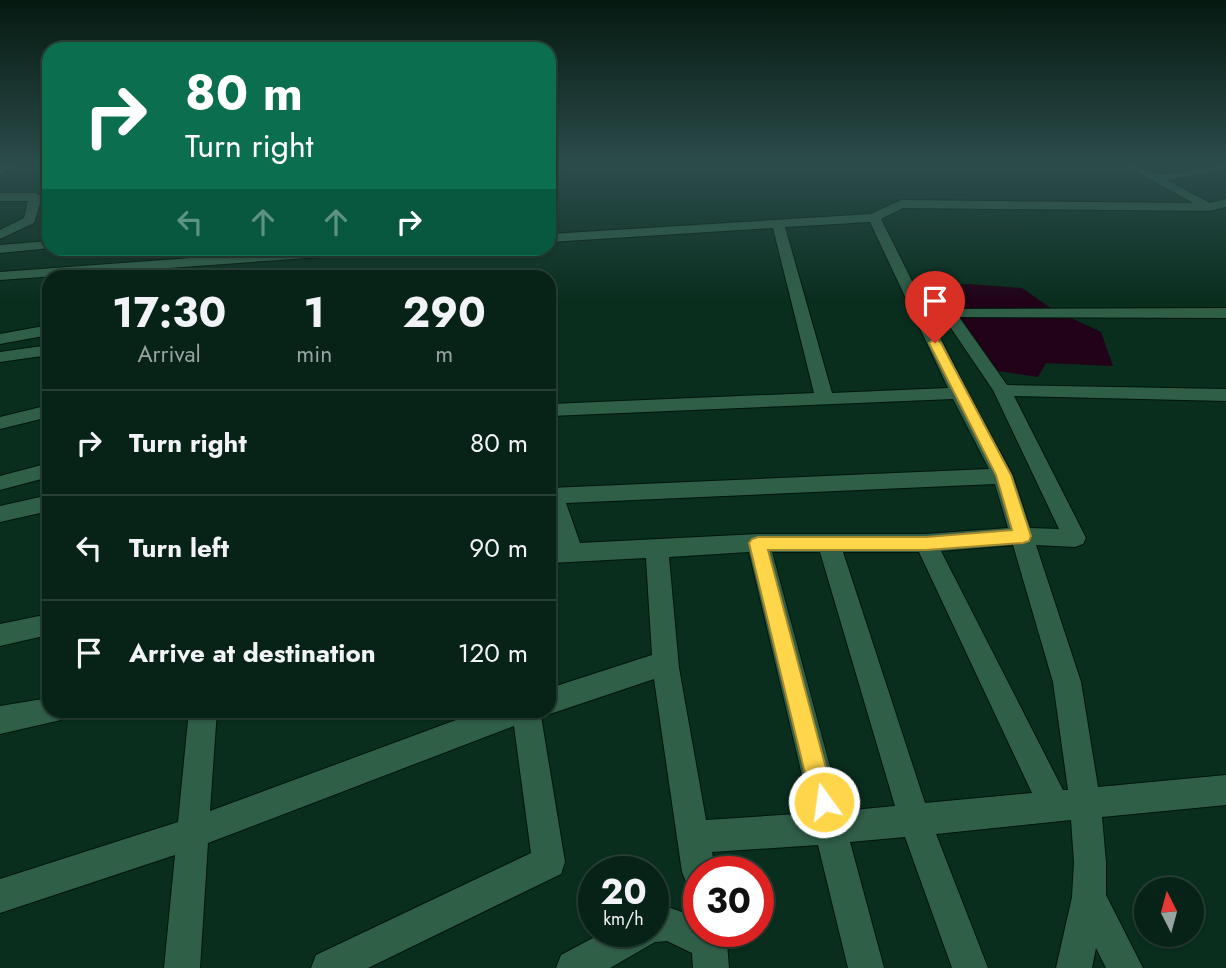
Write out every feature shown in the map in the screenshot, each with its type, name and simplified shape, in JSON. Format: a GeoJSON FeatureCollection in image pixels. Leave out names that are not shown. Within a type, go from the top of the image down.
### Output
{"type":"FeatureCollection","features":[{"type":"Feature","properties":{"kind":"street"},"geometry":{"type":"LineString","coordinates":[[0,235],[35,220],[30,211]]}},
{"type":"Feature","properties":{"kind":"street"},"geometry":{"type":"LineString","coordinates":[[556,238],[874,218],[887,211]]}},
{"type":"Feature","properties":{"kind":"street"},"geometry":{"type":"LineString","coordinates":[[874,218],[959,393],[1003,475],[1067,682],[1070,805]]}},
{"type":"Feature","properties":{"kind":"street"},"geometry":{"type":"LineString","coordinates":[[778,224],[824,398]]}},
{"type":"Feature","properties":{"kind":"street"},"geometry":{"type":"LineString","coordinates":[[0,249],[42,246]]}},
{"type":"Feature","properties":{"kind":"street"},"geometry":{"type":"LineString","coordinates":[[156,270],[306,256]]}},
{"type":"Feature","properties":{"kind":"street"},"geometry":{"type":"LineString","coordinates":[[0,276],[42,275]]}},
{"type":"Feature","properties":{"kind":"street"},"geometry":{"type":"LineString","coordinates":[[556,505],[560,553],[758,543],[926,543],[1023,536],[1075,538],[1002,390],[948,312],[1226,313]]}},
{"type":"Feature","properties":{"kind":"street"},"geometry":{"type":"LineString","coordinates":[[0,339],[42,331]]}},
{"type":"Feature","properties":{"kind":"street"},"geometry":{"type":"LineString","coordinates":[[0,357],[42,351]]}},
{"type":"Feature","properties":{"kind":"street"},"geometry":{"type":"LineString","coordinates":[[1002,390],[1226,395]]}},
{"type":"Feature","properties":{"kind":"street"},"geometry":{"type":"LineString","coordinates":[[556,410],[959,393]]}},
{"type":"Feature","properties":{"kind":"street"},"geometry":{"type":"LineString","coordinates":[[0,423],[42,413]]}},
{"type":"Feature","properties":{"kind":"street"},"geometry":{"type":"LineString","coordinates":[[0,483],[42,472]]}},
{"type":"Feature","properties":{"kind":"street"},"geometry":{"type":"LineString","coordinates":[[556,497],[1003,475]]}},
{"type":"Feature","properties":{"kind":"street"},"geometry":{"type":"LineString","coordinates":[[0,514],[42,505]]}},
{"type":"Feature","properties":{"kind":"street"},"geometry":{"type":"LineString","coordinates":[[758,543],[866,968]]}},
{"type":"Feature","properties":{"kind":"street"},"geometry":{"type":"LineString","coordinates":[[830,543],[915,820],[970,968]]}},
{"type":"Feature","properties":{"kind":"street"},"geometry":{"type":"LineString","coordinates":[[926,543],[1070,805],[1090,862],[1089,897],[1073,968]]}},
{"type":"Feature","properties":{"kind":"street"},"geometry":{"type":"LineString","coordinates":[[657,548],[666,663],[697,856]]}},
{"type":"Feature","properties":{"kind":"street"},"geometry":{"type":"LineString","coordinates":[[0,635],[40,627]]}},
{"type":"Feature","properties":{"kind":"street"},"geometry":{"type":"LineString","coordinates":[[556,699],[666,663]]}},
{"type":"Feature","properties":{"kind":"street"},"geometry":{"type":"LineString","coordinates":[[0,720],[42,713]]}},
{"type":"Feature","properties":{"kind":"street"},"geometry":{"type":"LineString","coordinates":[[182,968],[202,718]]}},
{"type":"Feature","properties":{"kind":"street"},"geometry":{"type":"LineString","coordinates":[[0,896],[193,833],[502,718]]}},
{"type":"Feature","properties":{"kind":"street"},"geometry":{"type":"LineString","coordinates":[[329,968],[549,862],[525,718]]}},
{"type":"Feature","properties":{"kind":"street"},"geometry":{"type":"LineString","coordinates":[[694,837],[830,828],[1226,790]]}},
{"type":"Feature","properties":{"kind":"street"},"geometry":{"type":"LineString","coordinates":[[1089,897],[1125,968]]}},
{"type":"Feature","properties":{"kind":"street"},"geometry":{"type":"LineString","coordinates":[[573,968],[612,947]]}},
{"type":"Feature","properties":{"kind":"shaded area"},"geometry":{"type":"Polygon","coordinates":[[[969,284],[1022,288],[1052,309],[1101,332],[1113,366],[1046,363],[1038,377],[992,370],[955,335],[950,307],[940,297],[940,286],[969,284]]]}},
{"type":"Feature","properties":{"kind":"route"},"geometry":{"type":"LineString","coordinates":[[824,802],[758,543],[926,543],[1023,536],[1003,475],[935,343]]}}]}
